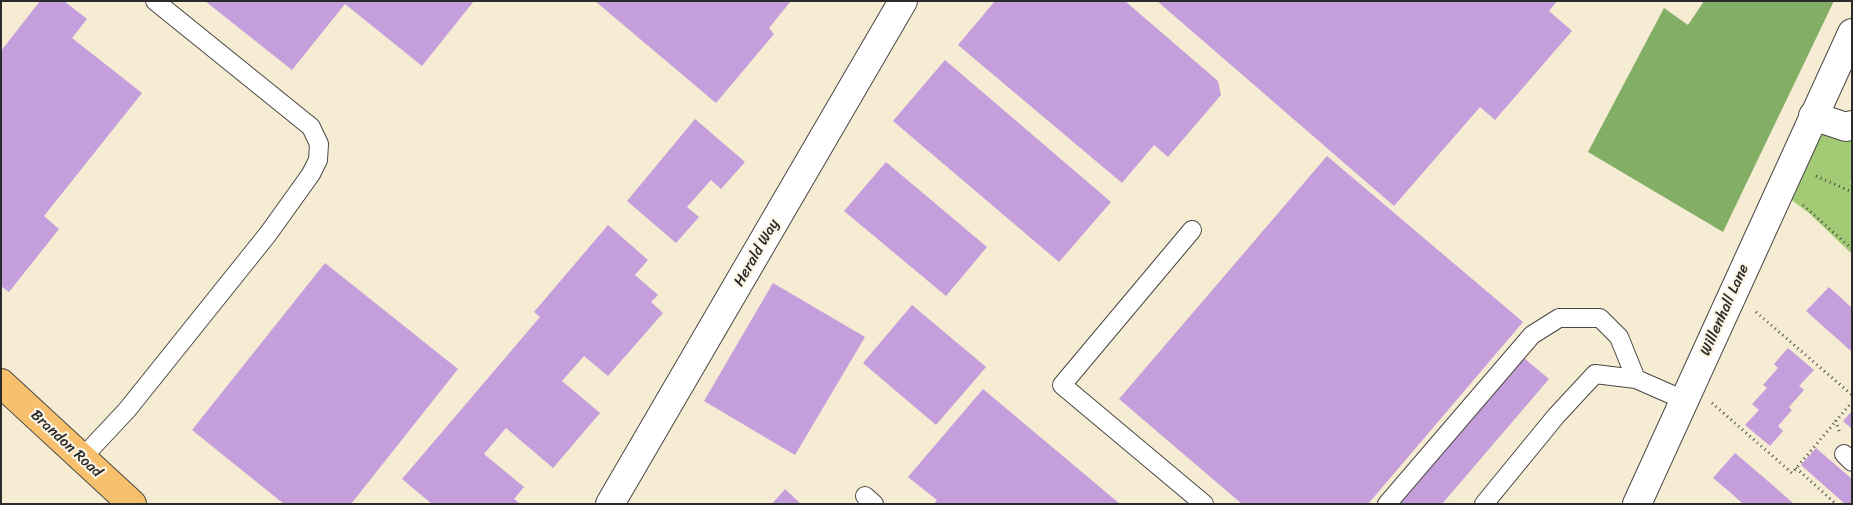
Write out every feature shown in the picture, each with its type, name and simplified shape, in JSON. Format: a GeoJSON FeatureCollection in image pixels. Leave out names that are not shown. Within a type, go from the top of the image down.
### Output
{"type":"FeatureCollection","features":[{"type":"Feature","properties":{"kind":"main road","name":"Brandon Road"},"geometry":{"type":"LineString","coordinates":[[1,383],[132,504]]}},
{"type":"Feature","properties":{"kind":"street","name":"Herald Way"},"geometry":{"type":"LineString","coordinates":[[610,504],[903,1]]}},
{"type":"Feature","properties":{"kind":"street","name":"Willenhall Lane"},"geometry":{"type":"LineString","coordinates":[[1637,504],[1852,33]]}},
{"type":"Feature","properties":{"kind":"street"},"geometry":{"type":"LineString","coordinates":[[1813,116],[1846,127],[1852,125]]}},
{"type":"Feature","properties":{"kind":"lane"},"geometry":{"type":"LineString","coordinates":[[82,458],[127,410],[268,234],[311,174],[318,160],[319,144],[311,127],[156,1]]}},
{"type":"Feature","properties":{"kind":"lane"},"geometry":{"type":"LineString","coordinates":[[1192,230],[1062,385],[1204,504]]}},
{"type":"Feature","properties":{"kind":"lane"},"geometry":{"type":"LineString","coordinates":[[1387,504],[1532,335],[1559,318],[1600,318],[1619,337],[1636,379]]}},
{"type":"Feature","properties":{"kind":"lane"},"geometry":{"type":"LineString","coordinates":[[1484,504],[1556,416],[1596,374],[1636,379],[1688,393]]}},
{"type":"Feature","properties":{"kind":"path"},"geometry":{"type":"LineString","coordinates":[[1786,176],[1852,192]]}},
{"type":"Feature","properties":{"kind":"path"},"geometry":{"type":"LineString","coordinates":[[1786,176],[1852,249]]}},
{"type":"Feature","properties":{"kind":"path"},"geometry":{"type":"LineString","coordinates":[[1733,293],[1852,395]]}},
{"type":"Feature","properties":{"kind":"path"},"geometry":{"type":"LineString","coordinates":[[1688,393],[1792,473],[1852,402]]}},
{"type":"Feature","properties":{"kind":"path"},"geometry":{"type":"LineString","coordinates":[[1836,421],[1848,458]]}},
{"type":"Feature","properties":{"kind":"path"},"geometry":{"type":"LineString","coordinates":[[1796,468],[1836,504]]}},
{"type":"Feature","properties":{"kind":"green space"},"geometry":{"type":"Polygon","coordinates":[[[1704,1],[1834,1],[1723,232],[1588,152],[1664,8],[1688,25],[1704,1]]]}},
{"type":"Feature","properties":{"kind":"green space"},"geometry":{"type":"Polygon","coordinates":[[[1820,130],[1852,131],[1852,179],[1850,183],[1852,184],[1852,254],[1809,213],[1786,196],[1820,130]]]}},
{"type":"Feature","properties":{"kind":"building"},"geometry":{"type":"Polygon","coordinates":[[[40,1],[64,1],[87,19],[72,38],[142,93],[44,216],[59,229],[9,292],[1,286],[1,51],[40,1]]]}},
{"type":"Feature","properties":{"kind":"building"},"geometry":{"type":"Polygon","coordinates":[[[205,1],[474,1],[422,66],[345,4],[292,70],[205,1]]]}},
{"type":"Feature","properties":{"kind":"building"},"geometry":{"type":"Polygon","coordinates":[[[595,1],[791,1],[769,28],[774,34],[716,103],[595,1]]]}},
{"type":"Feature","properties":{"kind":"building"},"geometry":{"type":"Polygon","coordinates":[[[995,1],[1125,1],[1218,81],[1221,95],[1168,157],[1154,145],[1122,183],[958,45],[995,1]]]}},
{"type":"Feature","properties":{"kind":"building"},"geometry":{"type":"Polygon","coordinates":[[[1157,1],[1557,1],[1549,11],[1572,31],[1495,120],[1480,107],[1394,206],[1157,1]]]}},
{"type":"Feature","properties":{"kind":"building"},"geometry":{"type":"Polygon","coordinates":[[[945,60],[1111,202],[1059,262],[893,121],[945,60]]]}},
{"type":"Feature","properties":{"kind":"building"},"geometry":{"type":"Polygon","coordinates":[[[695,119],[745,162],[721,189],[711,180],[687,207],[699,217],[676,243],[627,201],[695,119]]]}},
{"type":"Feature","properties":{"kind":"building"},"geometry":{"type":"Polygon","coordinates":[[[1327,156],[1523,322],[1368,504],[1242,504],[1119,399],[1327,156]]]}},
{"type":"Feature","properties":{"kind":"building"},"geometry":{"type":"Polygon","coordinates":[[[886,162],[987,247],[946,296],[844,211],[886,162]]]}},
{"type":"Feature","properties":{"kind":"building"},"geometry":{"type":"Polygon","coordinates":[[[608,225],[648,260],[635,275],[658,295],[651,302],[663,313],[608,376],[584,356],[562,381],[600,413],[553,468],[506,428],[484,454],[524,487],[514,499],[520,504],[432,504],[402,479],[540,317],[534,312],[608,225]]]}},
{"type":"Feature","properties":{"kind":"building"},"geometry":{"type":"Polygon","coordinates":[[[325,263],[458,369],[351,504],[284,504],[192,430],[325,263]]]}},
{"type":"Feature","properties":{"kind":"building"},"geometry":{"type":"Polygon","coordinates":[[[773,283],[865,337],[795,455],[704,401],[773,283]]]}},
{"type":"Feature","properties":{"kind":"building"},"geometry":{"type":"Polygon","coordinates":[[[1829,287],[1852,308],[1852,352],[1806,311],[1829,287]]]}},
{"type":"Feature","properties":{"kind":"building"},"geometry":{"type":"Polygon","coordinates":[[[912,305],[986,367],[936,425],[863,363],[912,305]]]}},
{"type":"Feature","properties":{"kind":"building"},"geometry":{"type":"Polygon","coordinates":[[[1788,348],[1814,370],[1799,386],[1804,390],[1789,407],[1792,410],[1778,426],[1783,431],[1770,446],[1745,425],[1759,410],[1752,404],[1767,388],[1763,385],[1778,368],[1774,364],[1788,348]]]}},
{"type":"Feature","properties":{"kind":"building"},"geometry":{"type":"Polygon","coordinates":[[[1524,358],[1549,379],[1442,504],[1399,504],[1524,358]]]}},
{"type":"Feature","properties":{"kind":"building"},"geometry":{"type":"Polygon","coordinates":[[[983,389],[1120,504],[934,504],[937,500],[908,477],[983,389]]]}},
{"type":"Feature","properties":{"kind":"building"},"geometry":{"type":"Polygon","coordinates":[[[1852,411],[1852,429],[1843,421],[1852,411]]]}},
{"type":"Feature","properties":{"kind":"building"},"geometry":{"type":"Polygon","coordinates":[[[1816,448],[1852,479],[1852,504],[1845,504],[1801,465],[1816,448]]]}},
{"type":"Feature","properties":{"kind":"building"},"geometry":{"type":"Polygon","coordinates":[[[1735,453],[1794,504],[1743,504],[1713,478],[1735,453]]]}},
{"type":"Feature","properties":{"kind":"building"},"geometry":{"type":"Polygon","coordinates":[[[785,489],[801,504],[772,504],[785,489]]]}}]}
